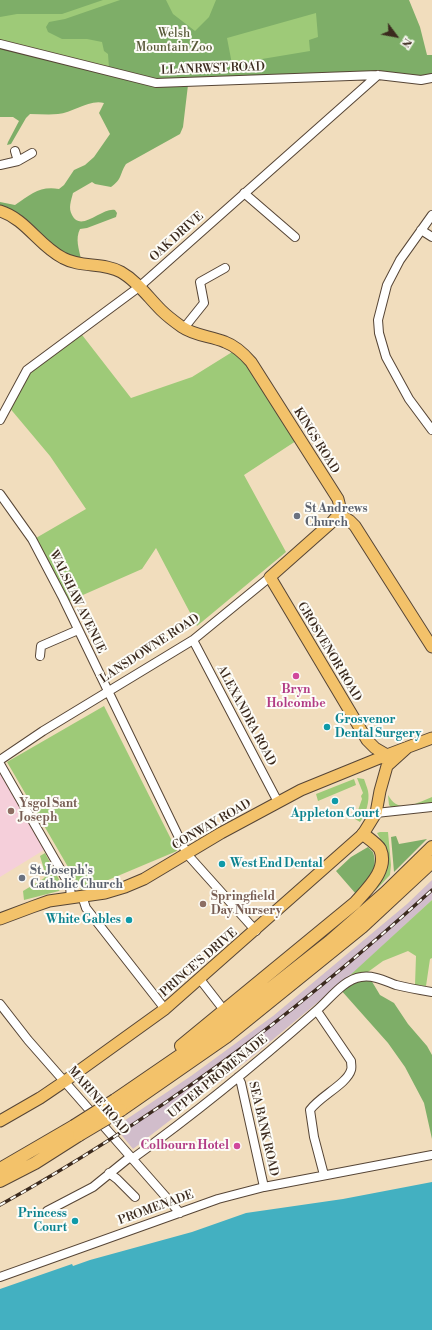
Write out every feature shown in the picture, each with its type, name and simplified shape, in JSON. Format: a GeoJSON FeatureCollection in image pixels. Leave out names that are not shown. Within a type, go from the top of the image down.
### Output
{"type":"FeatureCollection","features":[{"type":"Feature","properties":{"kind":"highway"},"geometry":{"type":"LineString","coordinates":[[118,1105],[164,1060],[355,903],[375,881],[382,864],[380,849],[363,834]]}},
{"type":"Feature","properties":{"kind":"highway"},"geometry":{"type":"LineString","coordinates":[[137,1086],[220,1028],[329,942],[386,892],[432,847]]}},
{"type":"Feature","properties":{"kind":"highway"},"geometry":{"type":"LineString","coordinates":[[362,927],[432,862]]}},
{"type":"Feature","properties":{"kind":"highway"},"geometry":{"type":"LineString","coordinates":[[0,1169],[76,1131],[226,1037],[362,927],[432,868]]}},
{"type":"Feature","properties":{"kind":"highway"},"geometry":{"type":"LineString","coordinates":[[0,1181],[35,1163],[76,1131]]}},
{"type":"Feature","properties":{"kind":"main road","name":"KINGS ROAD"},"geometry":{"type":"LineString","coordinates":[[0,211],[20,222],[39,240],[63,258],[83,265],[113,268],[129,278],[162,312],[184,328],[226,342],[245,355],[251,362],[338,499],[340,507],[339,514]]}},
{"type":"Feature","properties":{"kind":"main road","name":"LANSDOWNE ROAD"},"geometry":{"type":"LineString","coordinates":[[270,577],[339,514]]}},
{"type":"Feature","properties":{"kind":"main road"},"geometry":{"type":"LineString","coordinates":[[339,514],[355,526],[432,647]]}},
{"type":"Feature","properties":{"kind":"main road","name":"GROSVENOR ROAD"},"geometry":{"type":"LineString","coordinates":[[270,577],[367,740],[375,748],[387,754]]}},
{"type":"Feature","properties":{"kind":"main road","name":"CONWAY ROAD"},"geometry":{"type":"LineString","coordinates":[[0,920],[49,902],[105,893],[144,879],[221,833],[318,782],[387,754],[432,738]]}},
{"type":"Feature","properties":{"kind":"main road"},"geometry":{"type":"LineString","coordinates":[[364,764],[369,749],[367,740]]}},
{"type":"Feature","properties":{"kind":"main road","name":"PRINCE'S DRIVE"},"geometry":{"type":"LineString","coordinates":[[0,1121],[34,1102],[166,1009],[199,978],[256,930],[363,834],[376,813],[387,766],[408,747]]}},
{"type":"Feature","properties":{"kind":"main road","name":"PRINCE'S DRIVE"},"geometry":{"type":"LineString","coordinates":[[380,791],[378,768],[381,761],[387,754]]}},
{"type":"Feature","properties":{"kind":"street","name":"LLANRWST ROAD"},"geometry":{"type":"LineString","coordinates":[[0,44],[156,83],[378,75],[421,80],[432,78]]}},
{"type":"Feature","properties":{"kind":"street","name":"OAK DRIVE"},"geometry":{"type":"LineString","coordinates":[[0,420],[27,370],[139,287],[378,75]]}},
{"type":"Feature","properties":{"kind":"street"},"geometry":{"type":"LineString","coordinates":[[15,151],[18,161]]}},
{"type":"Feature","properties":{"kind":"street"},"geometry":{"type":"LineString","coordinates":[[0,165],[18,161],[32,153]]}},
{"type":"Feature","properties":{"kind":"street"},"geometry":{"type":"LineString","coordinates":[[244,193],[295,237]]}},
{"type":"Feature","properties":{"kind":"street"},"geometry":{"type":"LineString","coordinates":[[432,215],[400,260],[387,285],[378,320],[379,333],[386,357],[409,399],[432,430]]}},
{"type":"Feature","properties":{"kind":"street"},"geometry":{"type":"LineString","coordinates":[[422,230],[432,237]]}},
{"type":"Feature","properties":{"kind":"street"},"geometry":{"type":"LineString","coordinates":[[184,328],[204,303],[200,282],[225,268]]}},
{"type":"Feature","properties":{"kind":"street","name":"WALSHAW AVENUE"},"geometry":{"type":"LineString","coordinates":[[0,494],[32,539],[187,854],[256,930]]}},
{"type":"Feature","properties":{"kind":"street","name":"LANSDOWNE ROAD"},"geometry":{"type":"LineString","coordinates":[[0,760],[43,731],[192,640],[270,577]]}},
{"type":"Feature","properties":{"kind":"street"},"geometry":{"type":"LineString","coordinates":[[40,656],[41,646],[78,630]]}},
{"type":"Feature","properties":{"kind":"street","name":"ALEXANDRA ROAD"},"geometry":{"type":"LineString","coordinates":[[192,640],[278,802]]}},
{"type":"Feature","properties":{"kind":"street"},"geometry":{"type":"LineString","coordinates":[[0,764],[77,897],[166,1009]]}},
{"type":"Feature","properties":{"kind":"street"},"geometry":{"type":"LineString","coordinates":[[376,813],[432,807]]}},
{"type":"Feature","properties":{"kind":"street","name":"UPPER PROMENADE"},"geometry":{"type":"LineString","coordinates":[[47,1211],[93,1187],[109,1173],[159,1139],[238,1077],[317,1011],[348,981],[361,977],[374,977],[397,985],[432,992]]}},
{"type":"Feature","properties":{"kind":"street"},"geometry":{"type":"LineString","coordinates":[[199,978],[220,1004]]}},
{"type":"Feature","properties":{"kind":"street","name":"MARINE ROAD"},"geometry":{"type":"LineString","coordinates":[[0,1004],[28,1040],[180,1213]]}},
{"type":"Feature","properties":{"kind":"street"},"geometry":{"type":"LineString","coordinates":[[317,1011],[351,1061],[352,1069],[348,1077],[315,1103],[310,1110],[314,1137],[324,1175]]}},
{"type":"Feature","properties":{"kind":"street","name":"SEA BANK ROAD"},"geometry":{"type":"LineString","coordinates":[[238,1077],[264,1187]]}},
{"type":"Feature","properties":{"kind":"street","name":"PROMENADE"},"geometry":{"type":"LineString","coordinates":[[0,1276],[218,1199],[264,1187],[432,1155]]}},
{"type":"Feature","properties":{"kind":"street"},"geometry":{"type":"LineString","coordinates":[[109,1173],[135,1197]]}},
{"type":"Feature","properties":{"kind":"shaded area","name":"Ysgol Sant Joseph"},"geometry":{"type":"Polygon","coordinates":[[[0,773],[44,850],[0,877],[0,773]]]}},
{"type":"Feature","properties":{"kind":"shaded area"},"geometry":{"type":"Polygon","coordinates":[[[432,880],[432,900],[359,968],[253,1056],[133,1149],[115,1127],[191,1076],[273,1016],[407,904],[432,880]]]}},
{"type":"Feature","properties":{"kind":"green space","name":"Welsh Mountain Zoo"},"geometry":{"type":"Polygon","coordinates":[[[0,0],[403,0],[421,80],[378,75],[156,83],[0,44],[0,0]]]}},
{"type":"Feature","properties":{"kind":"green space"},"geometry":{"type":"Polygon","coordinates":[[[0,0],[103,0],[62,14],[17,14],[0,17],[0,0]]]}},
{"type":"Feature","properties":{"kind":"green space","name":"Welsh Mountain Zoo"},"geometry":{"type":"Polygon","coordinates":[[[120,0],[166,0],[173,14],[195,31],[209,17],[216,0],[409,0],[420,27],[427,55],[432,55],[432,75],[425,76],[371,72],[310,73],[153,81],[109,68],[108,54],[104,51],[102,42],[87,39],[62,39],[48,32],[46,27],[49,22],[65,19],[120,0]],[[316,13],[227,38],[232,64],[310,51],[309,40],[318,37],[316,13]]]}},
{"type":"Feature","properties":{"kind":"green space"},"geometry":{"type":"Polygon","coordinates":[[[0,44],[156,83],[188,85],[183,127],[180,134],[126,164],[119,179],[111,187],[92,182],[73,193],[70,210],[76,220],[86,221],[110,210],[115,210],[117,213],[116,217],[87,228],[80,229],[78,248],[81,259],[63,253],[19,213],[0,207],[0,202],[15,205],[31,194],[41,190],[52,188],[59,189],[64,185],[74,170],[85,165],[94,157],[110,134],[99,113],[104,103],[98,102],[87,104],[58,114],[30,114],[26,118],[11,144],[7,145],[19,121],[13,117],[0,117],[0,44]]]}},
{"type":"Feature","properties":{"kind":"green space"},"geometry":{"type":"Polygon","coordinates":[[[79,331],[131,398],[192,377],[237,349],[299,439],[244,475],[286,552],[197,626],[156,548],[142,569],[67,602],[36,538],[86,509],[50,456],[8,406],[27,370],[79,331]]]}},
{"type":"Feature","properties":{"kind":"green space"},"geometry":{"type":"Polygon","coordinates":[[[104,706],[177,851],[82,891],[7,762],[104,706]]]}},
{"type":"Feature","properties":{"kind":"green space"},"geometry":{"type":"Polygon","coordinates":[[[357,778],[364,779],[368,789],[368,803],[366,811],[360,822],[355,819],[363,793],[357,778]]]}},
{"type":"Feature","properties":{"kind":"green space"},"geometry":{"type":"Polygon","coordinates":[[[354,779],[356,785],[318,801],[316,794],[354,779]]]}},
{"type":"Feature","properties":{"kind":"green space"},"geometry":{"type":"Polygon","coordinates":[[[388,795],[397,805],[408,806],[392,808],[389,805],[388,795]]]}},
{"type":"Feature","properties":{"kind":"green space"},"geometry":{"type":"Polygon","coordinates":[[[432,797],[432,803],[408,806],[414,804],[432,797]]]}},
{"type":"Feature","properties":{"kind":"green space"},"geometry":{"type":"Polygon","coordinates":[[[388,832],[391,865],[390,875],[375,891],[385,871],[387,860],[386,850],[377,833],[388,832]]]}},
{"type":"Feature","properties":{"kind":"green space"},"geometry":{"type":"Polygon","coordinates":[[[396,836],[399,844],[427,839],[394,872],[391,837],[396,836]]]}},
{"type":"Feature","properties":{"kind":"green space"},"geometry":{"type":"Polygon","coordinates":[[[368,847],[373,852],[375,865],[368,880],[356,894],[336,871],[351,857],[368,847]]]}},
{"type":"Feature","properties":{"kind":"green space"},"geometry":{"type":"Polygon","coordinates":[[[45,853],[62,885],[59,891],[24,900],[23,891],[46,876],[40,856],[45,853]]]}},
{"type":"Feature","properties":{"kind":"green space"},"geometry":{"type":"Polygon","coordinates":[[[432,900],[432,958],[430,959],[426,986],[415,985],[416,956],[408,951],[383,961],[361,977],[347,978],[432,900]]]}},
{"type":"Feature","properties":{"kind":"green space"},"geometry":{"type":"Polygon","coordinates":[[[371,980],[380,995],[394,1003],[408,1024],[427,1046],[432,1055],[432,1139],[424,1103],[405,1067],[388,1043],[340,989],[348,981],[371,980]]]}},
{"type":"Feature","properties":{"kind":"water"},"geometry":{"type":"Polygon","coordinates":[[[432,1182],[432,1330],[0,1330],[0,1289],[72,1264],[73,1266],[192,1232],[246,1213],[343,1199],[432,1182]]]}},
{"type":"Feature","properties":{"kind":"railway"},"geometry":{"type":"LineString","coordinates":[[0,1205],[58,1172],[115,1136],[225,1060],[331,978],[432,890]]}},
{"type":"Feature","properties":{"kind":"place","name":"St Andrews Church"},"geometry":{"type":"Point","coordinates":[297,516]}},
{"type":"Feature","properties":{"kind":"place","name":"Bryn Holcombe"},"geometry":{"type":"Point","coordinates":[296,676]}},
{"type":"Feature","properties":{"kind":"place","name":"Grosvenor Dental Surgery"},"geometry":{"type":"Point","coordinates":[327,727]}},
{"type":"Feature","properties":{"kind":"place","name":"Appleton Court"},"geometry":{"type":"Point","coordinates":[335,801]}},
{"type":"Feature","properties":{"kind":"place","name":"Ysgol Sant Joseph"},"geometry":{"type":"Point","coordinates":[11,811]}},
{"type":"Feature","properties":{"kind":"place","name":"West End Dental"},"geometry":{"type":"Point","coordinates":[222,864]}},
{"type":"Feature","properties":{"kind":"place","name":"St. Joseph's Catholic Church"},"geometry":{"type":"Point","coordinates":[22,878]}},
{"type":"Feature","properties":{"kind":"place","name":"Springfield Day Nursery"},"geometry":{"type":"Point","coordinates":[203,904]}},
{"type":"Feature","properties":{"kind":"place","name":"White Gables"},"geometry":{"type":"Point","coordinates":[129,920]}},
{"type":"Feature","properties":{"kind":"place","name":"Colbourn Hotel"},"geometry":{"type":"Point","coordinates":[237,1146]}},
{"type":"Feature","properties":{"kind":"place","name":"Princess Court"},"geometry":{"type":"Point","coordinates":[75,1221]}}]}
